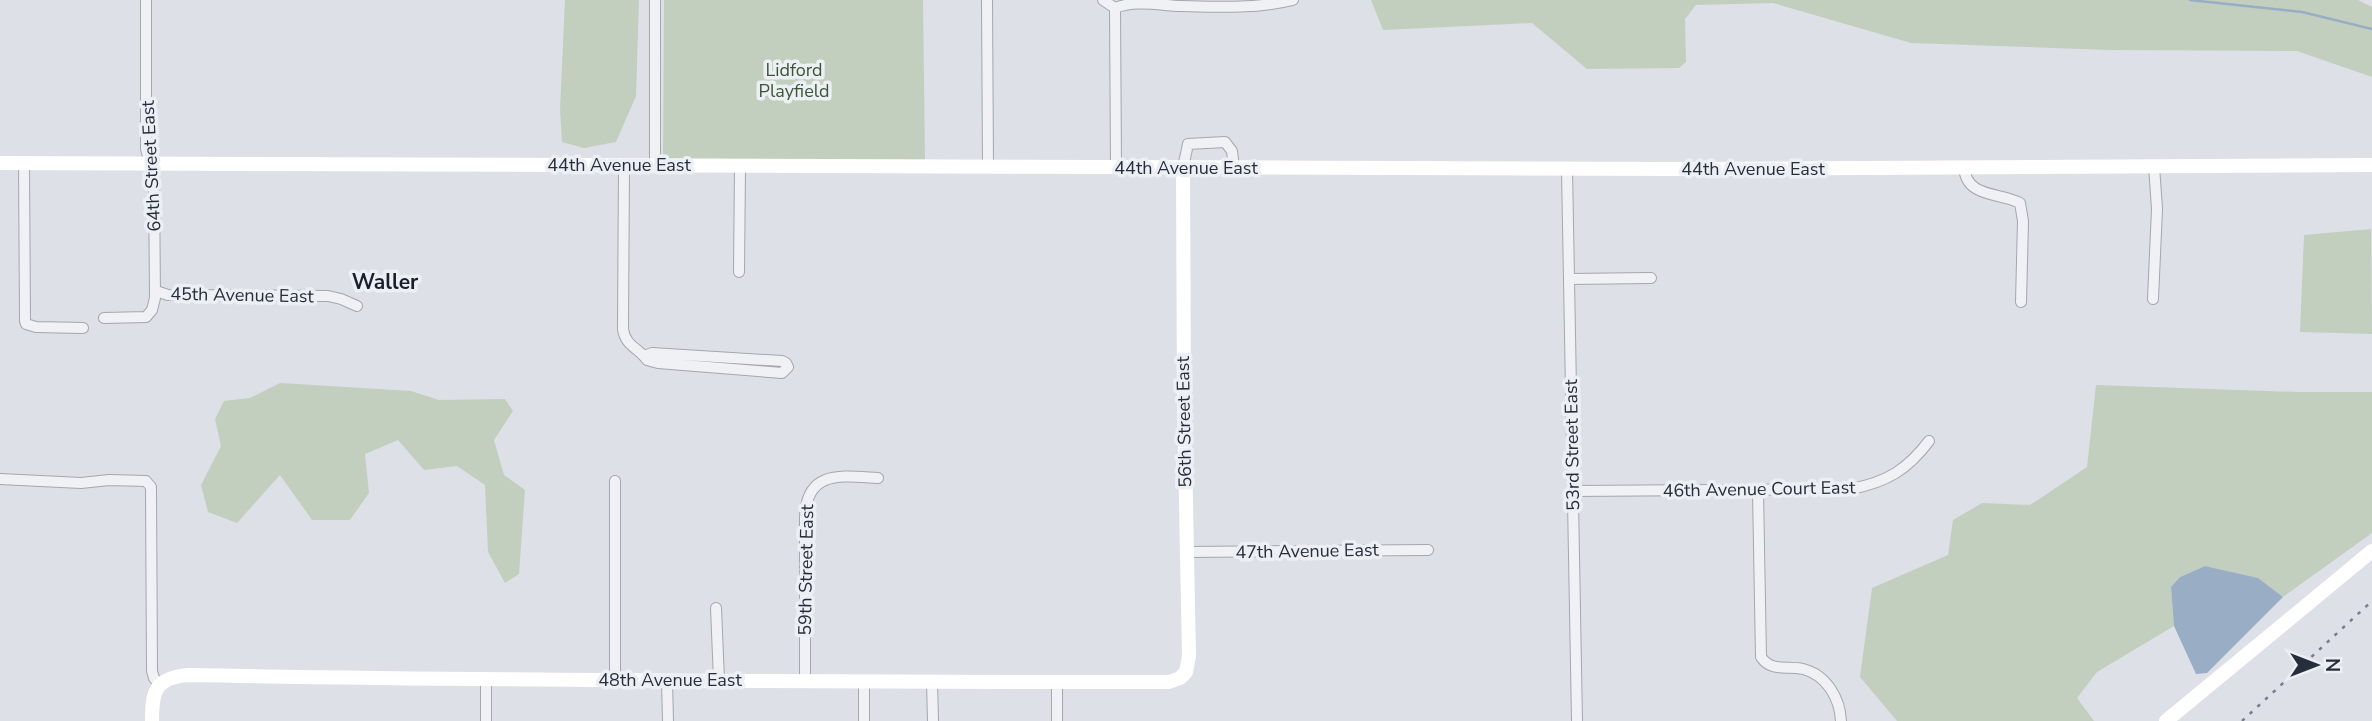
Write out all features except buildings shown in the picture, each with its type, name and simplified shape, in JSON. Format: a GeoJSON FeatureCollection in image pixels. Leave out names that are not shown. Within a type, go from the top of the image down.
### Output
{"type":"FeatureCollection","features":[{"type":"Feature","properties":{"kind":"street","name":"64th Street East"},"geometry":{"type":"LineString","coordinates":[[146,0],[146,149],[154,178],[156,290]]}},
{"type":"Feature","properties":{"kind":"street"},"geometry":{"type":"LineString","coordinates":[[654,0],[655,166]]}},
{"type":"Feature","properties":{"kind":"street"},"geometry":{"type":"LineString","coordinates":[[987,0],[988,167]]}},
{"type":"Feature","properties":{"kind":"street"},"geometry":{"type":"LineString","coordinates":[[1103,0],[1115,8]]}},
{"type":"Feature","properties":{"kind":"street"},"geometry":{"type":"LineString","coordinates":[[1115,8],[1140,4],[1229,7],[1293,0]]}},
{"type":"Feature","properties":{"kind":"street"},"geometry":{"type":"LineString","coordinates":[[1115,8],[1116,167]]}},
{"type":"Feature","properties":{"kind":"street"},"geometry":{"type":"LineString","coordinates":[[1183,168],[1188,144],[1225,142],[1232,151],[1234,168]]}},
{"type":"Feature","properties":{"kind":"street","name":"44th Avenue East"},"geometry":{"type":"LineString","coordinates":[[0,163],[1567,169],[2372,165]]}},
{"type":"Feature","properties":{"kind":"street"},"geometry":{"type":"LineString","coordinates":[[24,163],[26,324],[36,327],[83,328]]}},
{"type":"Feature","properties":{"kind":"street"},"geometry":{"type":"LineString","coordinates":[[624,166],[623,330],[628,343],[645,355],[647,360],[668,364],[782,373],[788,367],[782,361],[652,352],[645,355]]}},
{"type":"Feature","properties":{"kind":"street"},"geometry":{"type":"LineString","coordinates":[[739,272],[740,166]]}},
{"type":"Feature","properties":{"kind":"street"},"geometry":{"type":"LineString","coordinates":[[2153,299],[2157,209],[2154,166]]}},
{"type":"Feature","properties":{"kind":"street"},"geometry":{"type":"LineString","coordinates":[[1964,167],[1965,176],[1971,186],[2020,203],[2023,221],[2021,302]]}},
{"type":"Feature","properties":{"kind":"street","name":"56th Street East"},"geometry":{"type":"LineString","coordinates":[[1183,168],[1189,656],[1188,667],[1183,675]]}},
{"type":"Feature","properties":{"kind":"street","name":"53rd Street East"},"geometry":{"type":"LineString","coordinates":[[1567,169],[1577,721]]}},
{"type":"Feature","properties":{"kind":"street"},"geometry":{"type":"LineString","coordinates":[[1569,279],[1651,278]]}},
{"type":"Feature","properties":{"kind":"street","name":"45th Avenue East"},"geometry":{"type":"LineString","coordinates":[[104,318],[146,317],[152,310],[156,290],[171,296],[328,296],[357,306]]}},
{"type":"Feature","properties":{"kind":"street","name":"46th Avenue Court East"},"geometry":{"type":"LineString","coordinates":[[1573,491],[1841,490],[1861,487],[1887,478],[1909,466],[1929,440]]}},
{"type":"Feature","properties":{"kind":"street","name":"59th Street East"},"geometry":{"type":"LineString","coordinates":[[805,681],[804,518],[807,497],[821,482],[834,476],[878,478]]}},
{"type":"Feature","properties":{"kind":"street"},"geometry":{"type":"LineString","coordinates":[[0,479],[81,483],[136,480],[146,481],[151,487],[152,671],[159,684],[153,701],[152,721]]}},
{"type":"Feature","properties":{"kind":"street"},"geometry":{"type":"LineString","coordinates":[[615,481],[615,680]]}},
{"type":"Feature","properties":{"kind":"street"},"geometry":{"type":"LineString","coordinates":[[1758,491],[1761,657],[1772,667],[1803,669],[1822,679],[1836,696],[1841,721]]}},
{"type":"Feature","properties":{"kind":"street","name":"47th Avenue East"},"geometry":{"type":"LineString","coordinates":[[1186,552],[1428,550]]}},
{"type":"Feature","properties":{"kind":"street"},"geometry":{"type":"LineString","coordinates":[[2166,721],[2372,551]]}},
{"type":"Feature","properties":{"kind":"street"},"geometry":{"type":"LineString","coordinates":[[716,608],[719,680]]}},
{"type":"Feature","properties":{"kind":"street","name":"48th Avenue East"},"geometry":{"type":"LineString","coordinates":[[159,684],[171,676],[188,675],[486,680],[1057,682],[1169,681],[1183,675]]}},
{"type":"Feature","properties":{"kind":"street"},"geometry":{"type":"LineString","coordinates":[[486,680],[486,721]]}},
{"type":"Feature","properties":{"kind":"street"},"geometry":{"type":"LineString","coordinates":[[667,680],[668,721]]}},
{"type":"Feature","properties":{"kind":"street"},"geometry":{"type":"LineString","coordinates":[[864,681],[864,721]]}},
{"type":"Feature","properties":{"kind":"street"},"geometry":{"type":"LineString","coordinates":[[932,681],[933,721]]}},
{"type":"Feature","properties":{"kind":"street"},"geometry":{"type":"LineString","coordinates":[[1057,682],[1057,721]]}},
{"type":"Feature","properties":{"kind":"green space"},"geometry":{"type":"Polygon","coordinates":[[[565,0],[639,0],[636,96],[616,142],[584,148],[562,142],[560,109],[565,0]]]}},
{"type":"Feature","properties":{"kind":"green space","name":"Lidford Playfield"},"geometry":{"type":"Polygon","coordinates":[[[664,0],[923,0],[925,161],[663,160],[664,0]]]}},
{"type":"Feature","properties":{"kind":"green space"},"geometry":{"type":"Polygon","coordinates":[[[1371,0],[2358,0],[2372,7],[2372,77],[2297,51],[2109,50],[1911,43],[1773,3],[1696,5],[1685,19],[1686,62],[1679,68],[1587,69],[1532,23],[1383,30],[1371,0]]]}},
{"type":"Feature","properties":{"kind":"green space"},"geometry":{"type":"Polygon","coordinates":[[[2371,229],[2372,334],[2300,332],[2304,235],[2371,229]]]}},
{"type":"Feature","properties":{"kind":"green space"},"geometry":{"type":"Polygon","coordinates":[[[280,383],[411,391],[439,400],[505,399],[513,411],[494,440],[504,475],[525,490],[519,574],[505,583],[488,552],[485,485],[457,466],[424,470],[398,440],[365,454],[369,493],[350,520],[312,520],[280,475],[237,523],[208,512],[201,485],[221,446],[215,419],[224,401],[250,398],[280,383]]]}},
{"type":"Feature","properties":{"kind":"green space"},"geometry":{"type":"Polygon","coordinates":[[[2096,385],[2372,392],[2372,533],[2283,597],[2257,578],[2205,566],[2180,577],[2171,587],[2174,626],[2097,672],[2077,698],[2094,721],[1897,721],[1860,677],[1872,588],[1948,555],[1953,520],[1982,503],[2030,505],[2087,467],[2096,385]]]}},
{"type":"Feature","properties":{"kind":"water"},"geometry":{"type":"Polygon","coordinates":[[[2205,566],[2258,578],[2283,597],[2207,673],[2196,674],[2174,626],[2171,587],[2180,577],[2205,566]]]}},
{"type":"Feature","properties":{"kind":"waterway"},"geometry":{"type":"LineString","coordinates":[[2190,0],[2302,12],[2372,29]]}},
{"type":"Feature","properties":{"kind":"railway"},"geometry":{"type":"LineString","coordinates":[[2242,721],[2372,601]]}},
{"type":"Feature","properties":{"kind":"district","name":"Waller"},"geometry":{"type":"Point","coordinates":[385,282]}}]}
